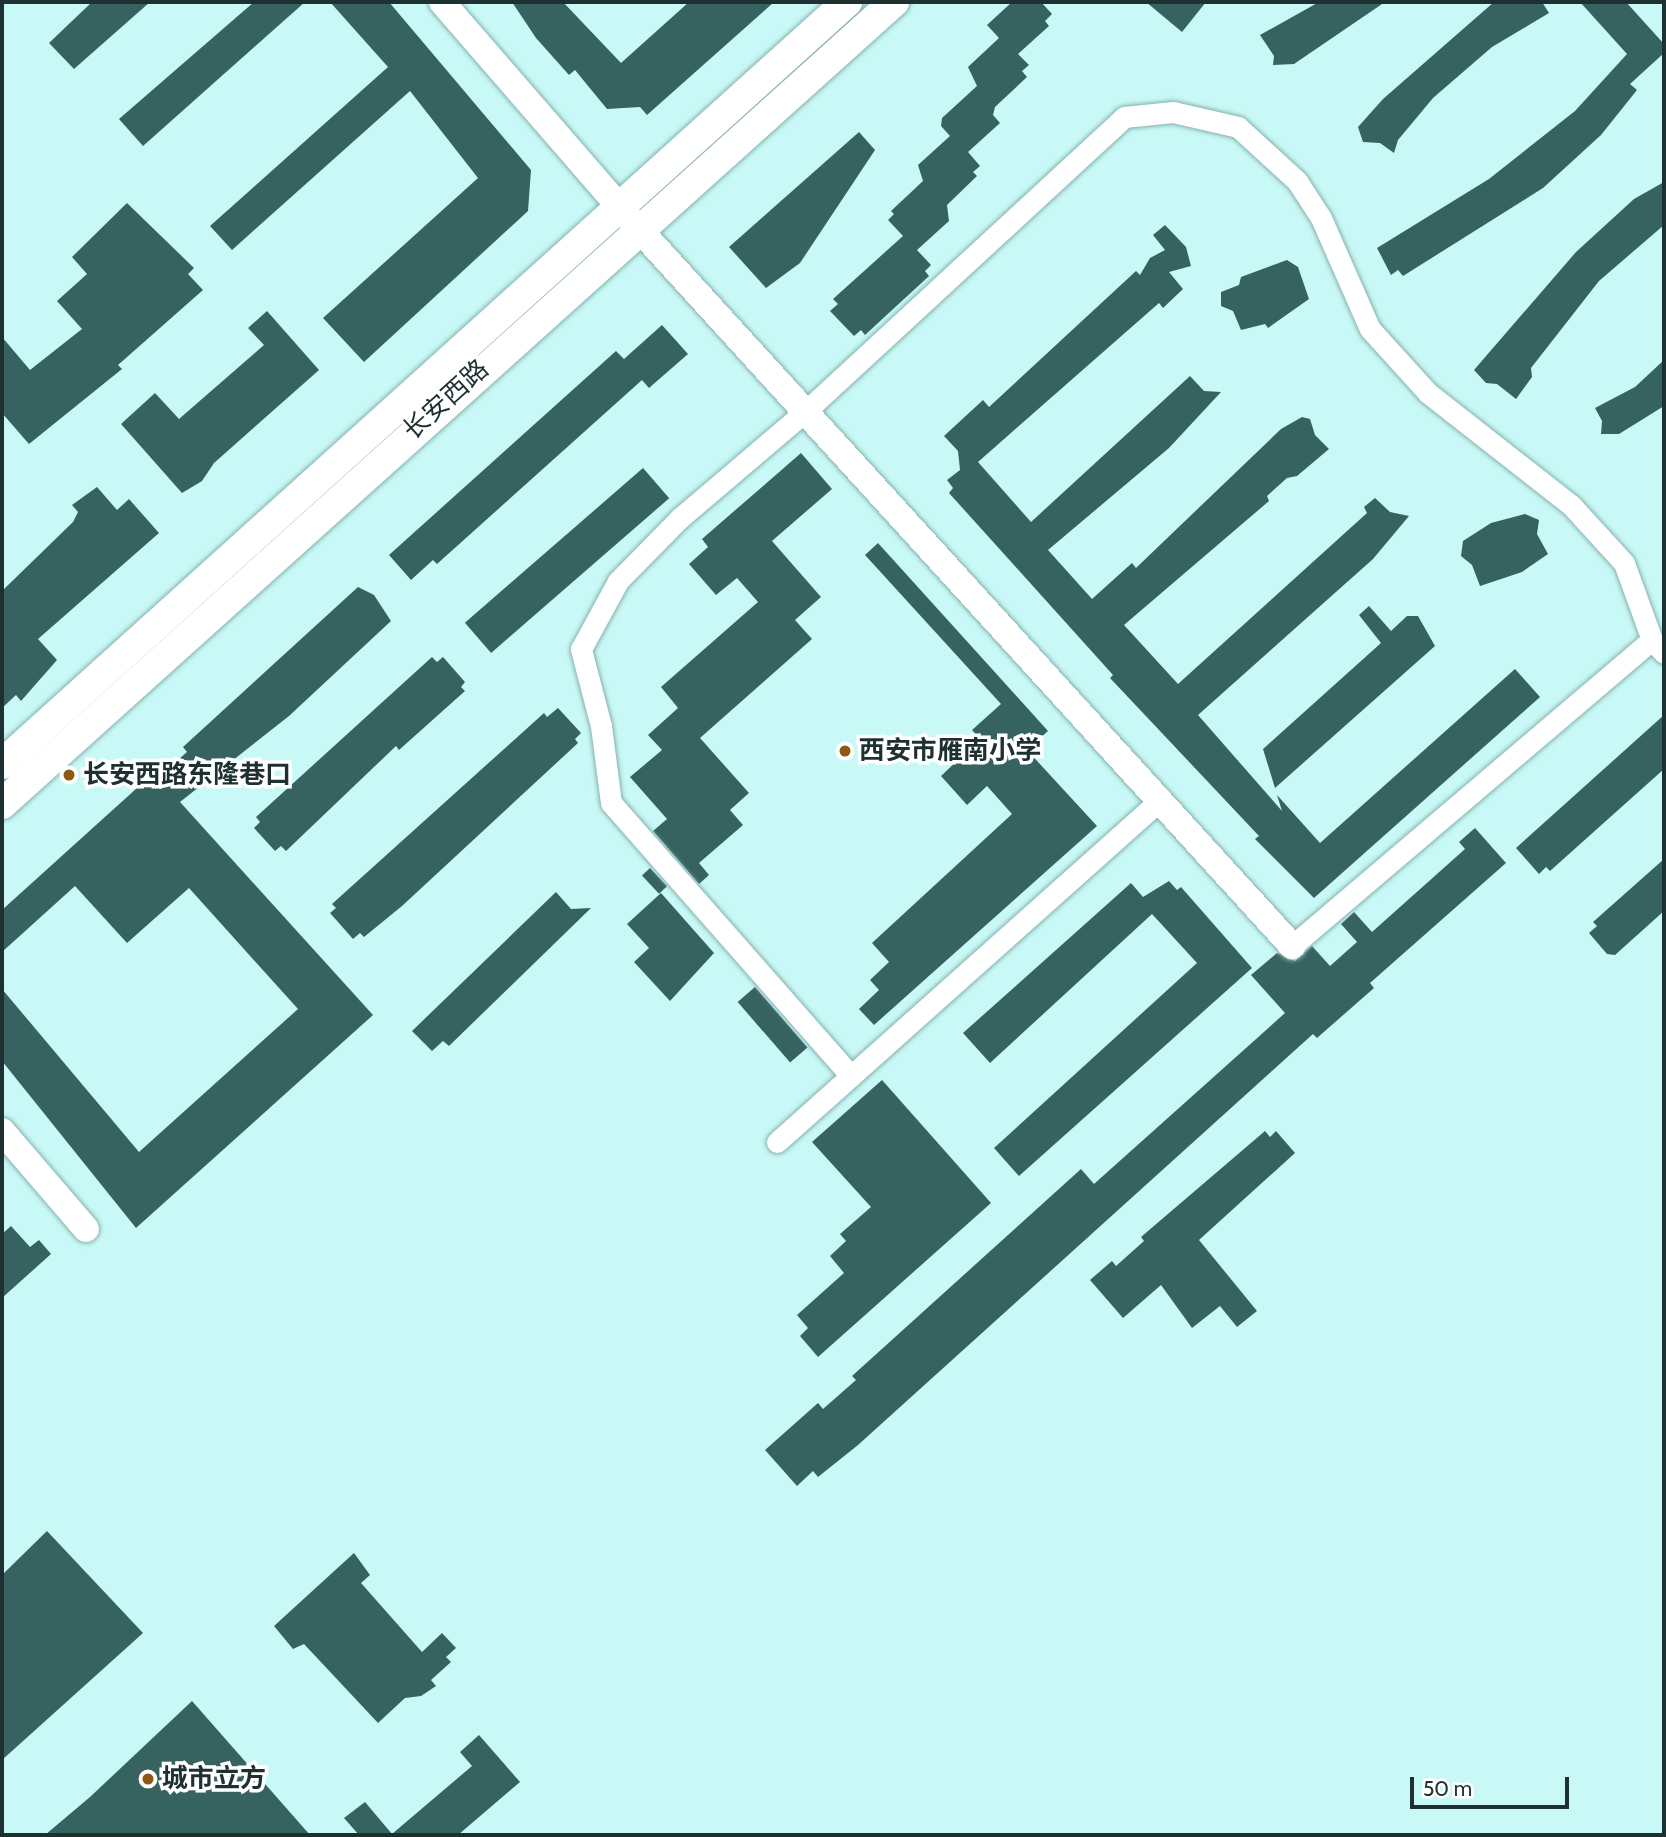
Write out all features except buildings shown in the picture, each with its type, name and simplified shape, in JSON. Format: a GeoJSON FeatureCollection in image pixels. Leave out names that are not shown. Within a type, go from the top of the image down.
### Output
{"type":"FeatureCollection","features":[{"type":"Feature","properties":{"kind":"main road","name":"长安西路"},"geometry":{"type":"LineString","coordinates":[[2,764],[620,203],[847,2]]}},
{"type":"Feature","properties":{"kind":"main road","name":"长安西路"},"geometry":{"type":"LineString","coordinates":[[2,804],[637,227],[894,2]]}},
{"type":"Feature","properties":{"kind":"street"},"geometry":{"type":"LineString","coordinates":[[442,2],[620,203],[637,227],[808,410],[1292,946],[1658,646],[1624,563],[1571,505],[1428,393],[1370,329],[1321,218],[1297,181],[1238,127],[1173,113],[1125,117],[808,410],[680,518],[618,581],[581,649],[601,726],[611,803],[851,1076]]}},
{"type":"Feature","properties":{"kind":"street"},"geometry":{"type":"LineString","coordinates":[[777,1142],[1160,800]]}},
{"type":"Feature","properties":{"kind":"street"},"geometry":{"type":"LineString","coordinates":[[2,1131],[86,1229]]}},
{"type":"Feature","properties":{"kind":"place","name":"西安市雁南小学"},"geometry":{"type":"Point","coordinates":[845,751]}},
{"type":"Feature","properties":{"kind":"place","name":"长安西路东隆巷口"},"geometry":{"type":"Point","coordinates":[69,775]}},
{"type":"Feature","properties":{"kind":"place","name":"城市立方"},"geometry":{"type":"Point","coordinates":[148,1779]}}]}
